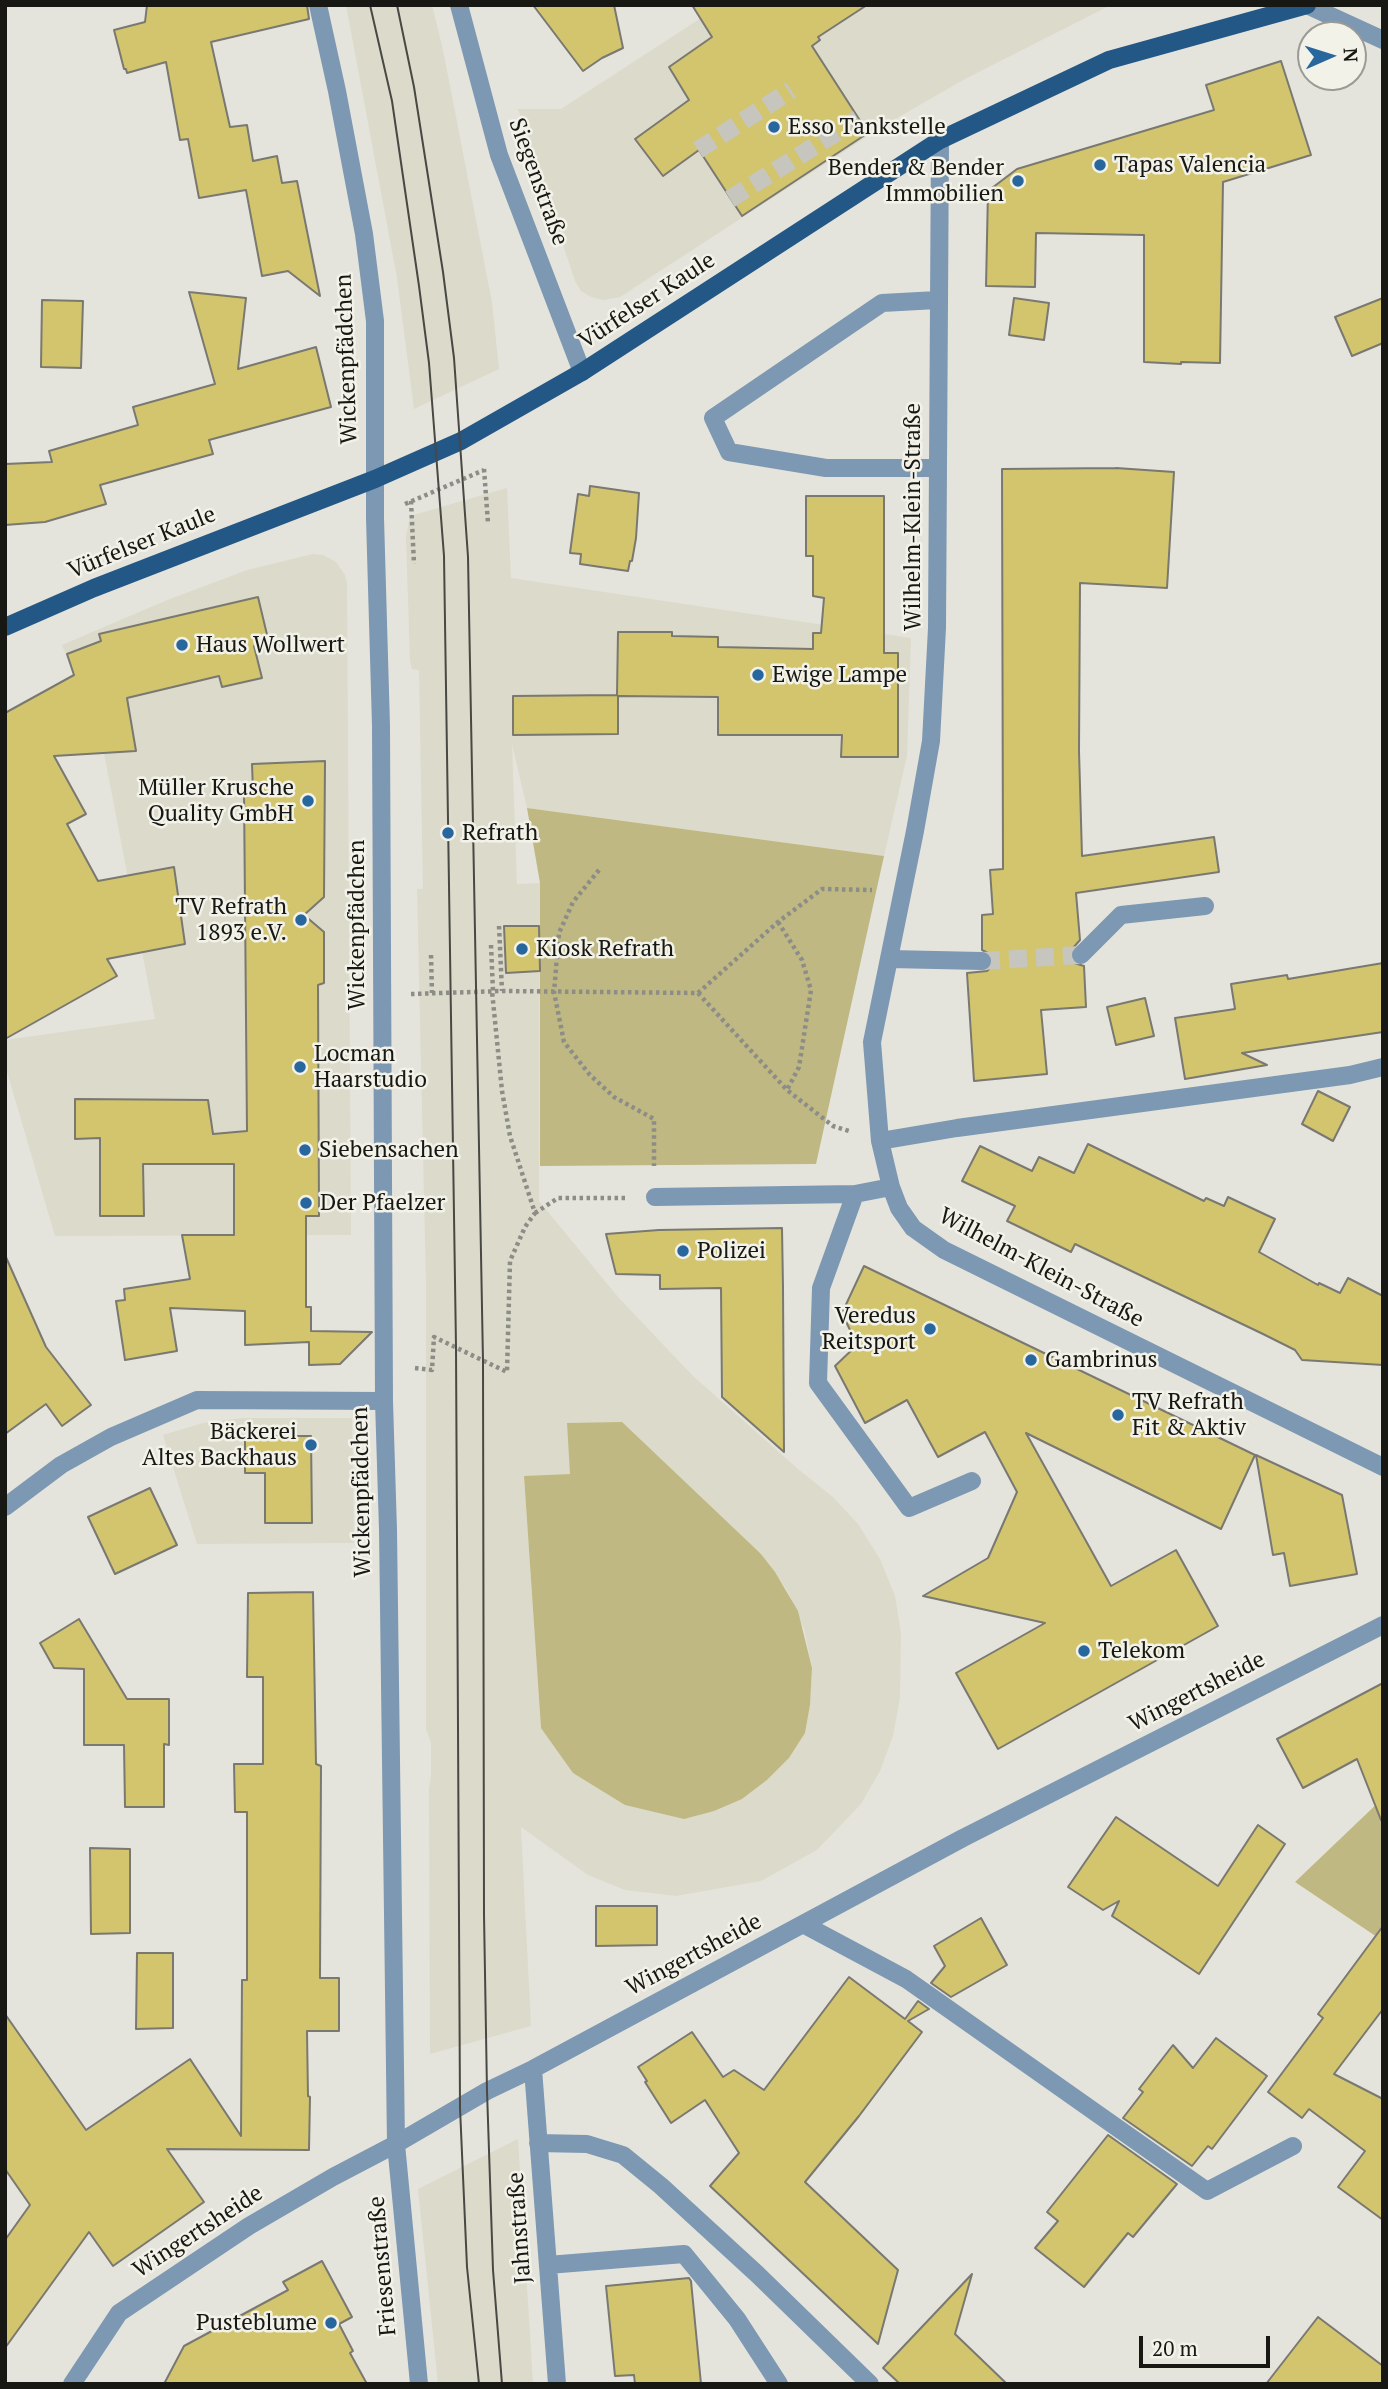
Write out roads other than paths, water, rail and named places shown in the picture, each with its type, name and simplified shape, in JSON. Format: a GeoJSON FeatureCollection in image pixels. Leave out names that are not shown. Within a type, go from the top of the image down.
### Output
{"type":"FeatureCollection","features":[{"type":"Feature","properties":{"kind":"main road","name":"Vürfelser Kaule"},"geometry":{"type":"LineString","coordinates":[[5,627],[94,588],[375,479],[481,430],[582,372],[940,140],[1109,60],[1307,5]]}},
{"type":"Feature","properties":{"kind":"street","name":"Wickenpfädchen"},"geometry":{"type":"LineString","coordinates":[[318,5],[366,246],[375,321],[375,479],[381,726],[384,1401],[396,2144]]}},
{"type":"Feature","properties":{"kind":"street","name":"Siegenstraße"},"geometry":{"type":"LineString","coordinates":[[459,5],[499,155],[582,372]]}},
{"type":"Feature","properties":{"kind":"street"},"geometry":{"type":"LineString","coordinates":[[1307,5],[1383,40]]}},
{"type":"Feature","properties":{"kind":"street","name":"Wilhelm-Klein-Straße"},"geometry":{"type":"LineString","coordinates":[[940,140],[937,628],[931,741],[872,1042],[880,1140],[898,1208],[913,1228],[944,1250],[1383,1467]]}},
{"type":"Feature","properties":{"kind":"street"},"geometry":{"type":"LineString","coordinates":[[937,300],[882,303],[713,418],[729,452],[825,468],[938,468]]}},
{"type":"Feature","properties":{"kind":"street"},"geometry":{"type":"LineString","coordinates":[[1082,955],[1121,915],[1205,906]]}},
{"type":"Feature","properties":{"kind":"street"},"geometry":{"type":"LineString","coordinates":[[890,959],[982,961]]}},
{"type":"Feature","properties":{"kind":"street"},"geometry":{"type":"LineString","coordinates":[[880,1140],[1350,1075],[1383,1067]]}},
{"type":"Feature","properties":{"kind":"street"},"geometry":{"type":"LineString","coordinates":[[654,1197],[855,1194],[891,1187]]}},
{"type":"Feature","properties":{"kind":"street"},"geometry":{"type":"LineString","coordinates":[[855,1194],[821,1288],[818,1383],[909,1508],[972,1481]]}},
{"type":"Feature","properties":{"kind":"street"},"geometry":{"type":"LineString","coordinates":[[5,1507],[61,1465],[101,1443],[197,1400],[384,1401]]}},
{"type":"Feature","properties":{"kind":"street","name":"Wingertsheide"},"geometry":{"type":"LineString","coordinates":[[72,2384],[119,2313],[249,2226],[333,2177],[487,2091],[533,2069],[963,1838],[1383,1625]]}},
{"type":"Feature","properties":{"kind":"street"},"geometry":{"type":"LineString","coordinates":[[803,1924],[906,1979],[1207,2191],[1293,2146]]}},
{"type":"Feature","properties":{"kind":"street","name":"Jahnstraße"},"geometry":{"type":"LineString","coordinates":[[533,2069],[557,2384]]}},
{"type":"Feature","properties":{"kind":"street"},"geometry":{"type":"LineString","coordinates":[[538,2143],[587,2144],[623,2155],[757,2274],[870,2384]]}},
{"type":"Feature","properties":{"kind":"street","name":"Friesenstraße"},"geometry":{"type":"LineString","coordinates":[[396,2144],[419,2384]]}},
{"type":"Feature","properties":{"kind":"street"},"geometry":{"type":"LineString","coordinates":[[548,2265],[684,2254],[737,2319],[779,2384]]}},
{"type":"Feature","properties":{"kind":"tunnel"},"geometry":{"type":"LineString","coordinates":[[698,150],[791,90]]}},
{"type":"Feature","properties":{"kind":"tunnel"},"geometry":{"type":"LineString","coordinates":[[730,199],[858,119]]}},
{"type":"Feature","properties":{"kind":"tunnel"},"geometry":{"type":"LineString","coordinates":[[982,961],[1081,955]]}},
{"type":"Feature","properties":{"kind":"tram line"},"geometry":{"type":"LineString","coordinates":[[370,5],[392,101],[419,286],[429,363],[444,556],[456,1347],[460,2108],[467,2267],[479,2384]]}},
{"type":"Feature","properties":{"kind":"tram line"},"geometry":{"type":"LineString","coordinates":[[397,5],[414,87],[443,272],[454,358],[468,557],[483,1361],[487,2091],[493,2270],[502,2384]]}},
{"type":"Feature","properties":{"kind":"place","name":"Esso Tankstelle"},"geometry":{"type":"Point","coordinates":[774,127]}},
{"type":"Feature","properties":{"kind":"place","name":"Tapas Valencia"},"geometry":{"type":"Point","coordinates":[1100,165]}},
{"type":"Feature","properties":{"kind":"place","name":"Bender & Bender Immobilien"},"geometry":{"type":"Point","coordinates":[1018,181]}},
{"type":"Feature","properties":{"kind":"place","name":"Haus Wollwert"},"geometry":{"type":"Point","coordinates":[182,645]}},
{"type":"Feature","properties":{"kind":"place","name":"Ewige Lampe"},"geometry":{"type":"Point","coordinates":[758,675]}},
{"type":"Feature","properties":{"kind":"place","name":"Müller Krusche Quality GmbH"},"geometry":{"type":"Point","coordinates":[308,801]}},
{"type":"Feature","properties":{"kind":"place","name":"Refrath"},"geometry":{"type":"Point","coordinates":[448,833]}},
{"type":"Feature","properties":{"kind":"place","name":"TV Refrath 1893 e.V."},"geometry":{"type":"Point","coordinates":[301,920]}},
{"type":"Feature","properties":{"kind":"place","name":"Kiosk Refrath"},"geometry":{"type":"Point","coordinates":[522,949]}},
{"type":"Feature","properties":{"kind":"place","name":"Locman Haarstudio"},"geometry":{"type":"Point","coordinates":[300,1067]}},
{"type":"Feature","properties":{"kind":"place","name":"Siebensachen"},"geometry":{"type":"Point","coordinates":[305,1150]}},
{"type":"Feature","properties":{"kind":"place","name":"Der Pfaelzer"},"geometry":{"type":"Point","coordinates":[306,1203]}},
{"type":"Feature","properties":{"kind":"place","name":"Polizei"},"geometry":{"type":"Point","coordinates":[683,1251]}},
{"type":"Feature","properties":{"kind":"place","name":"Veredus Reitsport"},"geometry":{"type":"Point","coordinates":[930,1329]}},
{"type":"Feature","properties":{"kind":"place","name":"Gambrinus"},"geometry":{"type":"Point","coordinates":[1031,1360]}},
{"type":"Feature","properties":{"kind":"place","name":"TV Refrath Fit & Aktiv"},"geometry":{"type":"Point","coordinates":[1118,1415]}},
{"type":"Feature","properties":{"kind":"place","name":"Bäckerei Altes Backhaus"},"geometry":{"type":"Point","coordinates":[311,1445]}},
{"type":"Feature","properties":{"kind":"place","name":"Telekom"},"geometry":{"type":"Point","coordinates":[1084,1651]}},
{"type":"Feature","properties":{"kind":"place","name":"Pusteblume"},"geometry":{"type":"Point","coordinates":[331,2323]}}]}
